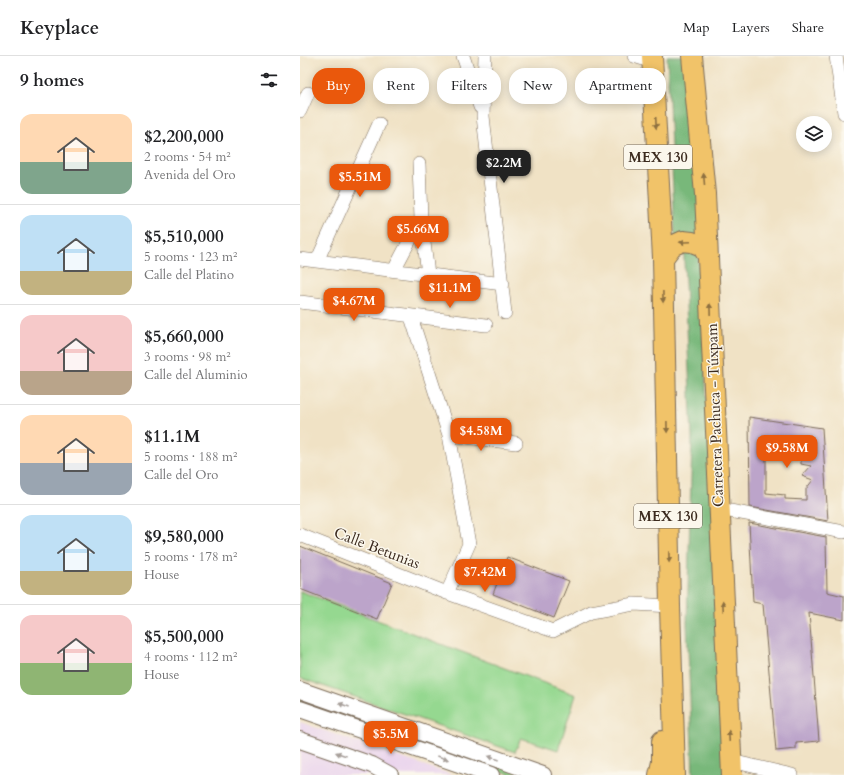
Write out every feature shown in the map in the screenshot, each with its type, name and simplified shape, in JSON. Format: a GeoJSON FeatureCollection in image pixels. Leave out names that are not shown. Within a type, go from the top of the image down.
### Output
{"type":"FeatureCollection","features":[{"type":"Feature","properties":{"kind":"main road","name":"Carretera Pachuca - Túxpam"},"geometry":{"type":"LineString","coordinates":[[692,56],[702,158],[708,256],[731,768]]}},
{"type":"Feature","properties":{"kind":"main road","name":"MEX 130"},"geometry":{"type":"LineString","coordinates":[[646,58],[663,258],[670,640],[675,775]]}},
{"type":"Feature","properties":{"kind":"main road"},"geometry":{"type":"LineString","coordinates":[[663,258],[672,246],[683,241],[692,242],[702,246],[708,256]]}},
{"type":"Feature","properties":{"kind":"main road"},"geometry":{"type":"LineString","coordinates":[[659,775],[662,762],[661,676],[670,640]]}},
{"type":"Feature","properties":{"kind":"street"},"geometry":{"type":"LineString","coordinates":[[463,56],[483,116]]}},
{"type":"Feature","properties":{"kind":"street"},"geometry":{"type":"LineString","coordinates":[[485,56],[483,116],[503,284],[505,313]]}},
{"type":"Feature","properties":{"kind":"street"},"geometry":{"type":"LineString","coordinates":[[836,56],[844,113]]}},
{"type":"Feature","properties":{"kind":"street"},"geometry":{"type":"LineString","coordinates":[[300,111],[308,93]]}},
{"type":"Feature","properties":{"kind":"street"},"geometry":{"type":"LineString","coordinates":[[317,261],[379,124]]}},
{"type":"Feature","properties":{"kind":"street"},"geometry":{"type":"LineString","coordinates":[[418,164],[421,218],[428,274]]}},
{"type":"Feature","properties":{"kind":"street"},"geometry":{"type":"LineString","coordinates":[[394,270],[421,218]]}},
{"type":"Feature","properties":{"kind":"street"},"geometry":{"type":"LineString","coordinates":[[300,258],[503,284]]}},
{"type":"Feature","properties":{"kind":"street"},"geometry":{"type":"LineString","coordinates":[[300,302],[411,317],[486,325]]}},
{"type":"Feature","properties":{"kind":"street"},"geometry":{"type":"LineString","coordinates":[[411,317],[449,435],[469,544],[447,593]]}},
{"type":"Feature","properties":{"kind":"street"},"geometry":{"type":"LineString","coordinates":[[449,435],[516,444]]}},
{"type":"Feature","properties":{"kind":"street"},"geometry":{"type":"LineString","coordinates":[[719,509],[844,532]]}},
{"type":"Feature","properties":{"kind":"street","name":"Calle Betunias"},"geometry":{"type":"LineString","coordinates":[[300,535],[447,593],[553,631],[591,612],[634,604],[670,606]]}},
{"type":"Feature","properties":{"kind":"street"},"geometry":{"type":"LineString","coordinates":[[300,690],[543,775]]}},
{"type":"Feature","properties":{"kind":"street"},"geometry":{"type":"LineString","coordinates":[[300,709],[491,775]]}},
{"type":"Feature","properties":{"kind":"street"},"geometry":{"type":"LineString","coordinates":[[300,740],[372,765],[390,775]]}},
{"type":"Feature","properties":{"kind":"street"},"geometry":{"type":"LineString","coordinates":[[731,768],[792,775]]}},
{"type":"Feature","properties":{"kind":"shaded area"},"geometry":{"type":"Polygon","coordinates":[[[300,722],[396,756],[453,775],[300,775],[300,722]]]}},
{"type":"Feature","properties":{"kind":"green space"},"geometry":{"type":"Polygon","coordinates":[[[667,56],[688,56],[704,236],[675,237],[667,56]]]}},
{"type":"Feature","properties":{"kind":"green space"},"geometry":{"type":"Polygon","coordinates":[[[687,249],[698,252],[729,775],[693,775],[687,624],[692,438],[684,261],[684,252],[687,249]]]}},
{"type":"Feature","properties":{"kind":"green space"},"geometry":{"type":"Polygon","coordinates":[[[300,591],[576,695],[558,750],[521,738],[515,752],[300,678],[300,591]]]}},
{"type":"Feature","properties":{"kind":"green space"},"geometry":{"type":"Polygon","coordinates":[[[300,698],[524,775],[513,775],[300,702],[300,698]]]}},
{"type":"Feature","properties":{"kind":"building"},"geometry":{"type":"Polygon","coordinates":[[[749,417],[822,428],[828,521],[750,507],[749,417]],[[766,446],[766,493],[785,495],[785,499],[806,500],[806,489],[813,480],[802,476],[811,466],[801,464],[801,452],[766,446]]]}},
{"type":"Feature","properties":{"kind":"building"},"geometry":{"type":"Polygon","coordinates":[[[749,523],[826,537],[827,592],[844,596],[844,620],[809,613],[819,741],[796,743],[796,749],[776,751],[763,604],[753,602],[749,523]]]}},
{"type":"Feature","properties":{"kind":"building"},"geometry":{"type":"Polygon","coordinates":[[[300,546],[392,583],[377,619],[300,589],[300,546]]]}},
{"type":"Feature","properties":{"kind":"building"},"geometry":{"type":"Polygon","coordinates":[[[507,557],[569,581],[554,618],[493,594],[507,557]]]}}]}
